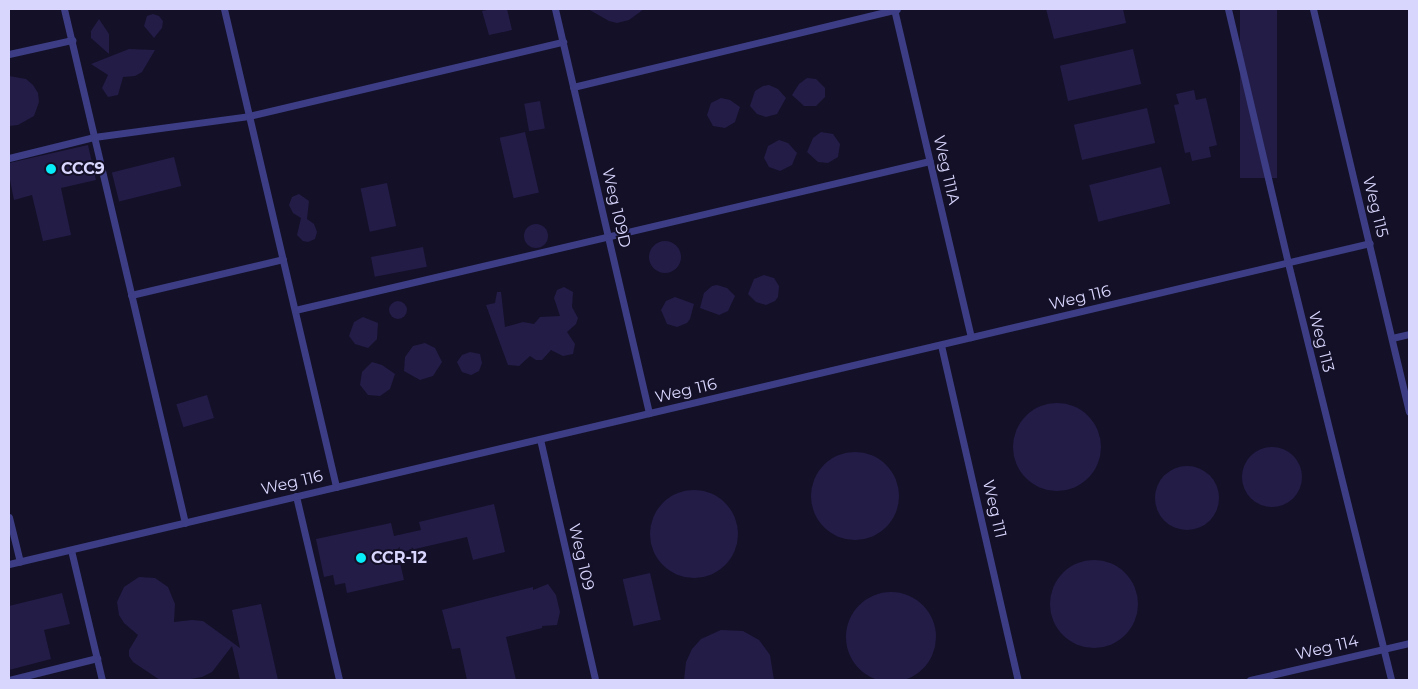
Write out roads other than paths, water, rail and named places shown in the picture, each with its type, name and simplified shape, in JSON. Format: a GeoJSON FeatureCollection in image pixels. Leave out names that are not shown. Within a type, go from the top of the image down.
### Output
{"type":"FeatureCollection","features":[{"type":"Feature","properties":{"kind":"lane"},"geometry":{"type":"LineString","coordinates":[[64,9],[185,523]]}},
{"type":"Feature","properties":{"kind":"lane"},"geometry":{"type":"LineString","coordinates":[[224,9],[336,487]]}},
{"type":"Feature","properties":{"kind":"lane","name":"Weg 109D"},"geometry":{"type":"LineString","coordinates":[[555,9],[649,413]]}},
{"type":"Feature","properties":{"kind":"lane"},"geometry":{"type":"LineString","coordinates":[[573,87],[895,9]]}},
{"type":"Feature","properties":{"kind":"lane","name":"Weg 111A"},"geometry":{"type":"LineString","coordinates":[[895,9],[971,337]]}},
{"type":"Feature","properties":{"kind":"lane","name":"Weg 113"},"geometry":{"type":"LineString","coordinates":[[1228,9],[1288,263],[1391,680]]}},
{"type":"Feature","properties":{"kind":"lane","name":"Weg 115"},"geometry":{"type":"LineString","coordinates":[[1313,9],[1409,412]]}},
{"type":"Feature","properties":{"kind":"lane"},"geometry":{"type":"LineString","coordinates":[[9,54],[72,40]]}},
{"type":"Feature","properties":{"kind":"lane"},"geometry":{"type":"LineString","coordinates":[[9,158],[94,137],[249,116],[563,42]]}},
{"type":"Feature","properties":{"kind":"lane"},"geometry":{"type":"LineString","coordinates":[[295,310],[930,161]]}},
{"type":"Feature","properties":{"kind":"lane","name":"Weg 116"},"geometry":{"type":"LineString","coordinates":[[9,564],[1370,243]]}},
{"type":"Feature","properties":{"kind":"lane"},"geometry":{"type":"LineString","coordinates":[[131,295],[283,259]]}},
{"type":"Feature","properties":{"kind":"lane"},"geometry":{"type":"LineString","coordinates":[[1392,338],[1409,334]]}},
{"type":"Feature","properties":{"kind":"lane","name":"Weg 111"},"geometry":{"type":"LineString","coordinates":[[941,345],[1018,680]]}},
{"type":"Feature","properties":{"kind":"lane","name":"Weg 109"},"geometry":{"type":"LineString","coordinates":[[540,439],[595,680]]}},
{"type":"Feature","properties":{"kind":"lane"},"geometry":{"type":"LineString","coordinates":[[296,496],[339,680]]}},
{"type":"Feature","properties":{"kind":"lane"},"geometry":{"type":"LineString","coordinates":[[9,517],[20,562]]}},
{"type":"Feature","properties":{"kind":"lane"},"geometry":{"type":"LineString","coordinates":[[71,550],[102,680]]}},
{"type":"Feature","properties":{"kind":"lane","name":"Weg 114"},"geometry":{"type":"LineString","coordinates":[[1250,680],[1409,643]]}},
{"type":"Feature","properties":{"kind":"lane"},"geometry":{"type":"LineString","coordinates":[[9,680],[97,658]]}},
{"type":"Feature","properties":{"kind":"place","name":"CCC9"},"geometry":{"type":"Point","coordinates":[51,169]}},
{"type":"Feature","properties":{"kind":"place","name":"CCR-12"},"geometry":{"type":"Point","coordinates":[361,558]}}]}
